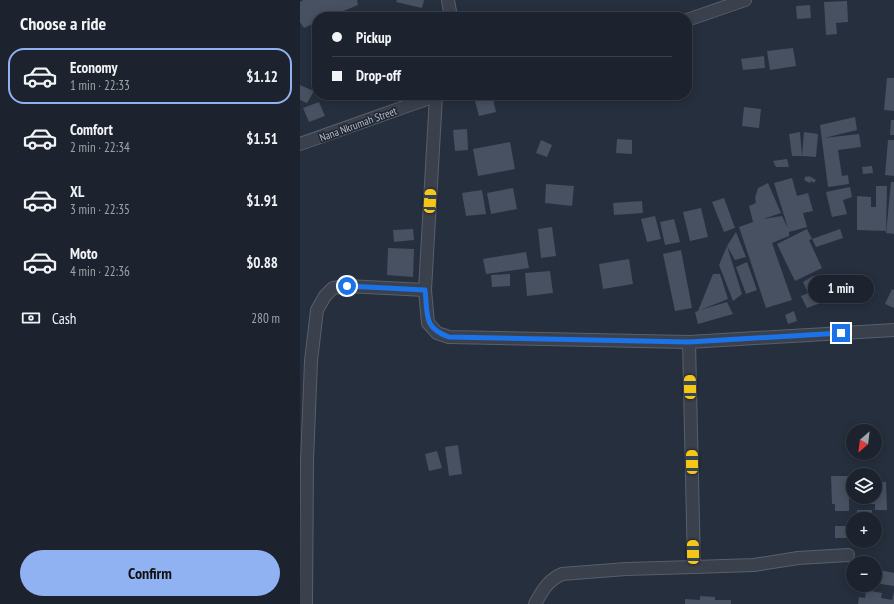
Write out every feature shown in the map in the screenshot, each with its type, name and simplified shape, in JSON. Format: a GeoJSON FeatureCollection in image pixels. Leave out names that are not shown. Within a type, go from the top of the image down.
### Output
{"type":"FeatureCollection","features":[{"type":"Feature","properties":{"kind":"street"},"geometry":{"type":"LineString","coordinates":[[448,0],[450,12]]}},
{"type":"Feature","properties":{"kind":"street"},"geometry":{"type":"LineString","coordinates":[[692,18],[745,0]]}},
{"type":"Feature","properties":{"kind":"street","name":"Nana Nkrumah Street"},"geometry":{"type":"LineString","coordinates":[[300,144],[423,100]]}},
{"type":"Feature","properties":{"kind":"street"},"geometry":{"type":"LineString","coordinates":[[437,100],[425,290],[428,323],[437,333],[449,337],[689,342],[894,330]]}},
{"type":"Feature","properties":{"kind":"street"},"geometry":{"type":"LineString","coordinates":[[306,604],[307,461],[311,361],[317,310],[325,296],[333,288],[347,286],[425,290]]}},
{"type":"Feature","properties":{"kind":"street"},"geometry":{"type":"LineString","coordinates":[[689,342],[694,567]]}},
{"type":"Feature","properties":{"kind":"street"},"geometry":{"type":"LineString","coordinates":[[535,604],[548,583],[554,577],[562,574],[619,569],[754,565],[798,558],[848,555]]}},
{"type":"Feature","properties":{"kind":"building"},"geometry":{"type":"Polygon","coordinates":[[[303,0],[357,0],[358,5],[341,12],[312,12],[312,24],[304,28],[300,22],[300,2],[303,0]]]}},
{"type":"Feature","properties":{"kind":"building"},"geometry":{"type":"Polygon","coordinates":[[[397,0],[424,0],[422,8],[396,2],[397,0]]]}},
{"type":"Feature","properties":{"kind":"building"},"geometry":{"type":"Polygon","coordinates":[[[847,1],[848,22],[836,23],[837,34],[826,35],[824,2],[847,1]]]}},
{"type":"Feature","properties":{"kind":"building"},"geometry":{"type":"Polygon","coordinates":[[[810,5],[811,18],[797,19],[796,6],[810,5]]]}},
{"type":"Feature","properties":{"kind":"building"},"geometry":{"type":"Polygon","coordinates":[[[793,48],[796,66],[770,70],[767,51],[793,48]]]}},
{"type":"Feature","properties":{"kind":"building"},"geometry":{"type":"Polygon","coordinates":[[[764,56],[765,68],[743,70],[741,59],[764,56]]]}},
{"type":"Feature","properties":{"kind":"building"},"geometry":{"type":"Polygon","coordinates":[[[887,78],[894,78],[894,111],[884,110],[887,78]]]}},
{"type":"Feature","properties":{"kind":"building"},"geometry":{"type":"Polygon","coordinates":[[[300,85],[312,90],[312,94],[307,103],[300,100],[300,85]]]}},
{"type":"Feature","properties":{"kind":"building"},"geometry":{"type":"Polygon","coordinates":[[[475,100],[493,100],[496,112],[479,116],[475,100]]]}},
{"type":"Feature","properties":{"kind":"building"},"geometry":{"type":"Polygon","coordinates":[[[319,102],[325,116],[309,122],[303,108],[319,102]]]}},
{"type":"Feature","properties":{"kind":"building"},"geometry":{"type":"Polygon","coordinates":[[[744,107],[761,109],[759,128],[742,126],[744,107]]]}},
{"type":"Feature","properties":{"kind":"building"},"geometry":{"type":"Polygon","coordinates":[[[855,117],[857,130],[824,138],[859,134],[861,147],[838,150],[842,176],[848,175],[849,184],[828,187],[820,125],[855,117]]]}},
{"type":"Feature","properties":{"kind":"building"},"geometry":{"type":"Polygon","coordinates":[[[891,120],[894,120],[894,135],[890,135],[891,120]]]}},
{"type":"Feature","properties":{"kind":"building"},"geometry":{"type":"Polygon","coordinates":[[[467,129],[468,150],[455,151],[453,130],[467,129]]]}},
{"type":"Feature","properties":{"kind":"building"},"geometry":{"type":"Polygon","coordinates":[[[800,132],[802,156],[792,156],[789,134],[800,132]]]}},
{"type":"Feature","properties":{"kind":"building"},"geometry":{"type":"Polygon","coordinates":[[[804,132],[818,134],[816,157],[802,156],[804,132]]]}},
{"type":"Feature","properties":{"kind":"building"},"geometry":{"type":"Polygon","coordinates":[[[617,139],[632,140],[632,154],[616,153],[617,139]]]}},
{"type":"Feature","properties":{"kind":"building"},"geometry":{"type":"Polygon","coordinates":[[[541,140],[552,145],[547,157],[536,153],[541,140]]]}},
{"type":"Feature","properties":{"kind":"building"},"geometry":{"type":"Polygon","coordinates":[[[888,140],[894,140],[894,176],[885,175],[888,140]]]}},
{"type":"Feature","properties":{"kind":"building"},"geometry":{"type":"Polygon","coordinates":[[[510,142],[515,169],[478,176],[473,149],[510,142]]]}},
{"type":"Feature","properties":{"kind":"building"},"geometry":{"type":"Polygon","coordinates":[[[787,159],[789,167],[776,167],[773,161],[787,159]]]}},
{"type":"Feature","properties":{"kind":"building"},"geometry":{"type":"Polygon","coordinates":[[[872,166],[873,173],[863,174],[862,167],[872,166]]]}},
{"type":"Feature","properties":{"kind":"building"},"geometry":{"type":"Polygon","coordinates":[[[806,176],[816,180],[814,183],[811,181],[810,183],[804,180],[806,176]]]}},
{"type":"Feature","properties":{"kind":"building"},"geometry":{"type":"Polygon","coordinates":[[[792,178],[797,196],[808,193],[813,211],[803,213],[807,227],[789,232],[789,236],[772,243],[792,300],[766,308],[739,227],[753,222],[749,206],[756,203],[755,198],[758,188],[768,183],[781,213],[763,219],[782,216],[788,228],[774,183],[792,178]]]}},
{"type":"Feature","properties":{"kind":"building"},"geometry":{"type":"Polygon","coordinates":[[[891,182],[894,182],[894,234],[886,233],[891,182]]]}},
{"type":"Feature","properties":{"kind":"building"},"geometry":{"type":"Polygon","coordinates":[[[546,184],[574,186],[572,206],[545,203],[546,184]]]}},
{"type":"Feature","properties":{"kind":"building"},"geometry":{"type":"Polygon","coordinates":[[[876,186],[887,186],[886,231],[857,230],[857,196],[871,197],[871,207],[876,207],[876,186]]]}},
{"type":"Feature","properties":{"kind":"building"},"geometry":{"type":"Polygon","coordinates":[[[850,187],[852,197],[843,200],[847,214],[832,217],[826,192],[850,187]]]}},
{"type":"Feature","properties":{"kind":"building"},"geometry":{"type":"Polygon","coordinates":[[[513,188],[517,209],[491,214],[487,193],[513,188]]]}},
{"type":"Feature","properties":{"kind":"building"},"geometry":{"type":"Polygon","coordinates":[[[482,190],[486,214],[466,216],[462,193],[482,190]]]}},
{"type":"Feature","properties":{"kind":"building"},"geometry":{"type":"Polygon","coordinates":[[[724,198],[735,228],[724,232],[712,202],[724,198]]]}},
{"type":"Feature","properties":{"kind":"building"},"geometry":{"type":"Polygon","coordinates":[[[642,201],[643,213],[614,215],[613,203],[642,201]]]}},
{"type":"Feature","properties":{"kind":"building"},"geometry":{"type":"Polygon","coordinates":[[[701,208],[708,237],[690,241],[683,212],[701,208]]]}},
{"type":"Feature","properties":{"kind":"building"},"geometry":{"type":"Polygon","coordinates":[[[655,216],[661,239],[647,242],[641,219],[655,216]]]}},
{"type":"Feature","properties":{"kind":"building"},"geometry":{"type":"Polygon","coordinates":[[[674,219],[680,242],[665,245],[660,222],[674,219]]]}},
{"type":"Feature","properties":{"kind":"building"},"geometry":{"type":"Polygon","coordinates":[[[552,227],[556,256],[541,258],[538,229],[552,227]]]}},
{"type":"Feature","properties":{"kind":"building"},"geometry":{"type":"Polygon","coordinates":[[[413,229],[414,240],[394,242],[393,230],[413,229]]]}},
{"type":"Feature","properties":{"kind":"building"},"geometry":{"type":"Polygon","coordinates":[[[807,229],[812,239],[809,240],[822,268],[795,281],[777,244],[807,229]]]}},
{"type":"Feature","properties":{"kind":"building"},"geometry":{"type":"Polygon","coordinates":[[[840,229],[843,238],[816,247],[812,239],[840,229]]]}},
{"type":"Feature","properties":{"kind":"building"},"geometry":{"type":"Polygon","coordinates":[[[736,232],[746,257],[735,260],[727,246],[736,232]]]}},
{"type":"Feature","properties":{"kind":"building"},"geometry":{"type":"Polygon","coordinates":[[[727,246],[742,294],[733,301],[719,265],[727,246]]]}},
{"type":"Feature","properties":{"kind":"building"},"geometry":{"type":"Polygon","coordinates":[[[388,248],[414,249],[413,277],[387,275],[388,248]]]}},
{"type":"Feature","properties":{"kind":"building"},"geometry":{"type":"Polygon","coordinates":[[[681,250],[692,308],[675,311],[663,254],[681,250]]]}},
{"type":"Feature","properties":{"kind":"building"},"geometry":{"type":"Polygon","coordinates":[[[526,252],[529,268],[486,274],[483,259],[526,252]]]}},
{"type":"Feature","properties":{"kind":"building"},"geometry":{"type":"Polygon","coordinates":[[[629,259],[633,284],[603,289],[599,264],[629,259]]]}},
{"type":"Feature","properties":{"kind":"building"},"geometry":{"type":"Polygon","coordinates":[[[747,262],[757,290],[746,294],[736,267],[747,262]]]}},
{"type":"Feature","properties":{"kind":"building"},"geometry":{"type":"Polygon","coordinates":[[[550,271],[553,293],[527,296],[525,273],[550,271]]]}},
{"type":"Feature","properties":{"kind":"building"},"geometry":{"type":"Polygon","coordinates":[[[510,274],[510,286],[492,287],[491,275],[510,274]]]}},
{"type":"Feature","properties":{"kind":"building"},"geometry":{"type":"Polygon","coordinates":[[[713,274],[720,274],[728,299],[700,310],[727,302],[733,314],[698,324],[695,312],[698,311],[713,274]]]}},
{"type":"Feature","properties":{"kind":"building"},"geometry":{"type":"Polygon","coordinates":[[[813,276],[817,288],[808,293],[803,282],[813,276]]]}},
{"type":"Feature","properties":{"kind":"building"},"geometry":{"type":"Polygon","coordinates":[[[826,287],[832,299],[807,308],[801,296],[826,287]]]}},
{"type":"Feature","properties":{"kind":"building"},"geometry":{"type":"Polygon","coordinates":[[[892,289],[894,290],[894,308],[885,304],[892,289]]]}},
{"type":"Feature","properties":{"kind":"building"},"geometry":{"type":"Polygon","coordinates":[[[794,311],[797,321],[788,324],[785,315],[794,311]]]}},
{"type":"Feature","properties":{"kind":"building"},"geometry":{"type":"Polygon","coordinates":[[[458,445],[462,474],[449,476],[445,447],[458,445]]]}},
{"type":"Feature","properties":{"kind":"building"},"geometry":{"type":"Polygon","coordinates":[[[437,451],[442,468],[429,471],[425,454],[437,451]]]}},
{"type":"Feature","properties":{"kind":"building"},"geometry":{"type":"Polygon","coordinates":[[[831,476],[846,476],[846,504],[849,504],[849,511],[835,511],[835,504],[832,504],[831,476]]]}},
{"type":"Feature","properties":{"kind":"building"},"geometry":{"type":"Polygon","coordinates":[[[882,482],[886,482],[887,510],[875,510],[875,504],[882,504],[882,482]]]}},
{"type":"Feature","properties":{"kind":"building"},"geometry":{"type":"Polygon","coordinates":[[[857,510],[872,510],[872,512],[857,512],[857,510]]]}},
{"type":"Feature","properties":{"kind":"building"},"geometry":{"type":"Polygon","coordinates":[[[835,526],[846,526],[846,538],[835,538],[835,526]]]}},
{"type":"Feature","properties":{"kind":"building"},"geometry":{"type":"Polygon","coordinates":[[[882,570],[894,573],[894,586],[882,584],[882,570]]]}},
{"type":"Feature","properties":{"kind":"building"},"geometry":{"type":"Polygon","coordinates":[[[866,592],[877,592],[882,593],[881,598],[892,600],[894,592],[894,604],[858,604],[859,597],[865,598],[866,592]]]}},
{"type":"Feature","properties":{"kind":"building"},"geometry":{"type":"Polygon","coordinates":[[[700,596],[715,597],[715,600],[731,600],[731,604],[685,604],[685,599],[700,600],[700,596]]]}},
{"type":"Feature","properties":{"kind":"route"},"geometry":{"type":"LineString","coordinates":[[347,286],[425,290],[428,323],[437,333],[449,337],[689,342],[841,333]]}}]}
